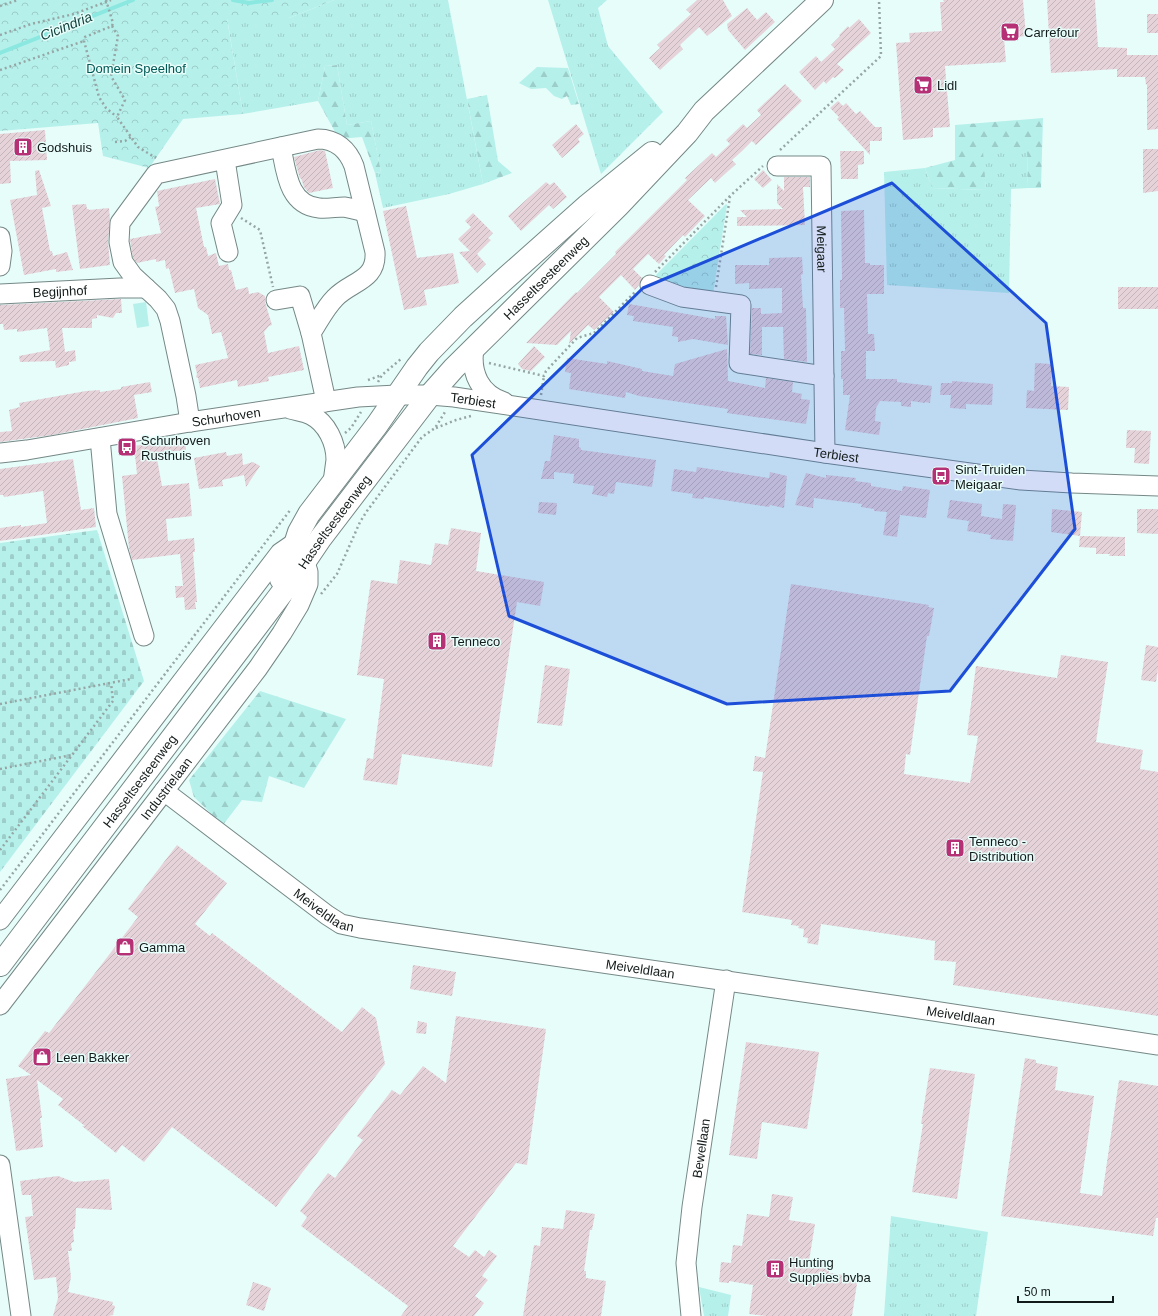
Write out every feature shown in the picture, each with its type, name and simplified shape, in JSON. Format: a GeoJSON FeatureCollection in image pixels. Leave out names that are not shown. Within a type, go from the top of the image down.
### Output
{"type":"FeatureCollection","features":[{"type":"Feature","properties":{"kind":"main road","name":"Hasseltsesteenweg"},"geometry":{"type":"LineString","coordinates":[[0,952],[276,590],[290,560],[299,532],[309,514],[377,425],[416,367],[479,302],[588,205],[681,127],[704,111],[822,0]]}},
{"type":"Feature","properties":{"kind":"main road","name":"Hasseltsesteenweg"},"geometry":{"type":"LineString","coordinates":[[0,964],[430,395],[454,368],[482,357],[618,206],[687,133],[704,111]]}},
{"type":"Feature","properties":{"kind":"street"},"geometry":{"type":"LineString","coordinates":[[190,422],[186,396],[170,321],[166,309],[158,299],[133,276],[123,262],[119,242],[120,223],[157,167],[226,160],[318,139],[325,139],[340,145],[350,155],[375,252],[374,266],[362,280],[336,296],[327,307],[311,333]]}},
{"type":"Feature","properties":{"kind":"street"},"geometry":{"type":"LineString","coordinates":[[281,147],[292,190],[297,199],[317,208],[344,207],[365,212]]}},
{"type":"Feature","properties":{"kind":"street"},"geometry":{"type":"LineString","coordinates":[[226,160],[232,204],[221,223],[228,252]]}},
{"type":"Feature","properties":{"kind":"street","name":"Meigaar"},"geometry":{"type":"LineString","coordinates":[[772,162],[821,166],[825,453]]}},
{"type":"Feature","properties":{"kind":"street"},"geometry":{"type":"LineString","coordinates":[[0,237],[2,250],[0,266]]}},
{"type":"Feature","properties":{"kind":"street"},"geometry":{"type":"LineString","coordinates":[[647,283],[682,297],[741,306],[739,363],[824,376]]}},
{"type":"Feature","properties":{"kind":"street","name":"Begijnhof"},"geometry":{"type":"LineString","coordinates":[[0,294],[146,288]]}},
{"type":"Feature","properties":{"kind":"street"},"geometry":{"type":"LineString","coordinates":[[276,300],[300,296],[311,333],[325,402]]}},
{"type":"Feature","properties":{"kind":"street","name":"Terbiest"},"geometry":{"type":"LineString","coordinates":[[482,357],[473,356],[475,374],[479,383],[492,397],[517,406]]}},
{"type":"Feature","properties":{"kind":"street","name":"Terbiest"},"geometry":{"type":"LineString","coordinates":[[430,395],[517,406],[825,453],[1021,480],[1158,486]]}},
{"type":"Feature","properties":{"kind":"street","name":"Schurhoven"},"geometry":{"type":"LineString","coordinates":[[0,453],[100,438],[190,422],[358,397],[430,395]]}},
{"type":"Feature","properties":{"kind":"street"},"geometry":{"type":"LineString","coordinates":[[286,408],[309,414],[316,418],[328,432],[333,443],[336,461],[333,482]]}},
{"type":"Feature","properties":{"kind":"street"},"geometry":{"type":"LineString","coordinates":[[100,438],[107,514],[144,636]]}},
{"type":"Feature","properties":{"kind":"street"},"geometry":{"type":"LineString","coordinates":[[0,920],[280,553],[296,542]]}},
{"type":"Feature","properties":{"kind":"street","name":"Industrielaan"},"geometry":{"type":"LineString","coordinates":[[0,1005],[258,668],[299,605],[308,584],[308,572],[305,562]]}},
{"type":"Feature","properties":{"kind":"street","name":"Meiveldlaan"},"geometry":{"type":"LineString","coordinates":[[164,791],[321,911],[341,924],[1158,1045]]}},
{"type":"Feature","properties":{"kind":"street","name":"Bewellaan"},"geometry":{"type":"LineString","coordinates":[[691,1316],[686,1263],[692,1207],[726,980]]}},
{"type":"Feature","properties":{"kind":"street"},"geometry":{"type":"LineString","coordinates":[[0,1165],[21,1316]]}},
{"type":"Feature","properties":{"kind":"path"},"geometry":{"type":"LineString","coordinates":[[0,6],[18,0]]}},
{"type":"Feature","properties":{"kind":"path"},"geometry":{"type":"LineString","coordinates":[[0,35],[31,24],[74,14],[110,0]]}},
{"type":"Feature","properties":{"kind":"path"},"geometry":{"type":"LineString","coordinates":[[538,410],[546,371],[577,338],[594,333],[647,283],[730,196],[772,162],[881,56],[879,0]]}},
{"type":"Feature","properties":{"kind":"path"},"geometry":{"type":"LineString","coordinates":[[106,1],[109,6],[113,24],[118,36],[111,76],[125,100],[117,117]]}},
{"type":"Feature","properties":{"kind":"path"},"geometry":{"type":"LineString","coordinates":[[0,70],[84,41],[85,37],[113,24]]}},
{"type":"Feature","properties":{"kind":"path"},"geometry":{"type":"LineString","coordinates":[[84,41],[99,97],[106,108],[117,117],[138,147],[157,167]]}},
{"type":"Feature","properties":{"kind":"path"},"geometry":{"type":"LineString","coordinates":[[115,142],[131,137]]}},
{"type":"Feature","properties":{"kind":"path"},"geometry":{"type":"LineString","coordinates":[[714,302],[730,196]]}},
{"type":"Feature","properties":{"kind":"path"},"geometry":{"type":"LineString","coordinates":[[228,211],[260,230],[276,300]]}},
{"type":"Feature","properties":{"kind":"path"},"geometry":{"type":"LineString","coordinates":[[482,357],[488,368]]}},
{"type":"Feature","properties":{"kind":"path"},"geometry":{"type":"LineString","coordinates":[[482,357],[490,363],[544,376]]}},
{"type":"Feature","properties":{"kind":"path"},"geometry":{"type":"LineString","coordinates":[[0,890],[295,503]]}},
{"type":"Feature","properties":{"kind":"path"},"geometry":{"type":"LineString","coordinates":[[0,704],[131,679]]}},
{"type":"Feature","properties":{"kind":"path"},"geometry":{"type":"LineString","coordinates":[[0,850],[113,701],[111,683]]}},
{"type":"Feature","properties":{"kind":"path"},"geometry":{"type":"LineString","coordinates":[[0,769],[72,755]]}},
{"type":"Feature","properties":{"kind":"highlighted area"},"geometry":{"type":"Polygon","coordinates":[[[892,183],[1046,323],[1075,529],[950,691],[727,704],[509,616],[472,455],[643,288],[892,183]]]}},
{"type":"Feature","properties":{"kind":"green space","name":"Domein Speelhof"},"geometry":{"type":"Polygon","coordinates":[[[0,0],[334,0],[289,18],[227,19],[243,114],[183,119],[149,168],[103,156],[98,123],[0,131],[0,0]]]}},
{"type":"Feature","properties":{"kind":"green space"},"geometry":{"type":"Polygon","coordinates":[[[334,0],[448,0],[483,184],[449,194],[383,208],[375,173],[381,172],[371,121],[347,125],[337,65],[325,66],[318,101],[243,114],[227,18],[289,18],[334,0]]]}},
{"type":"Feature","properties":{"kind":"green space"},"geometry":{"type":"Polygon","coordinates":[[[548,0],[607,0],[598,8],[608,46],[663,112],[601,174],[548,0]]]}},
{"type":"Feature","properties":{"kind":"green space"},"geometry":{"type":"Polygon","coordinates":[[[337,65],[347,125],[371,121],[381,172],[375,173],[362,137],[339,139],[318,101],[325,66],[337,65]]]}},
{"type":"Feature","properties":{"kind":"green space"},"geometry":{"type":"Polygon","coordinates":[[[537,67],[568,68],[579,104],[571,105],[567,96],[562,99],[554,96],[546,88],[531,89],[519,83],[537,67]]]}},
{"type":"Feature","properties":{"kind":"green space"},"geometry":{"type":"Polygon","coordinates":[[[487,95],[498,161],[512,173],[483,184],[467,99],[487,95]]]}},
{"type":"Feature","properties":{"kind":"green space"},"geometry":{"type":"Polygon","coordinates":[[[1043,118],[1041,188],[1028,188],[1027,151],[983,151],[986,190],[932,188],[925,168],[955,160],[955,125],[1043,118]]]}},
{"type":"Feature","properties":{"kind":"green space"},"geometry":{"type":"Polygon","coordinates":[[[982,151],[1027,151],[1028,188],[1011,189],[1009,293],[887,285],[884,172],[925,168],[932,188],[986,190],[982,151]]]}},
{"type":"Feature","properties":{"kind":"green space"},"geometry":{"type":"Polygon","coordinates":[[[726,204],[713,294],[710,298],[661,283],[656,275],[726,204]]]}},
{"type":"Feature","properties":{"kind":"green space"},"geometry":{"type":"Polygon","coordinates":[[[146,302],[149,326],[137,328],[133,304],[146,302]]]}},
{"type":"Feature","properties":{"kind":"green space"},"geometry":{"type":"Polygon","coordinates":[[[97,530],[144,681],[0,872],[0,543],[97,530]]]}},
{"type":"Feature","properties":{"kind":"green space"},"geometry":{"type":"Polygon","coordinates":[[[260,691],[346,719],[304,788],[269,776],[262,802],[242,800],[223,825],[194,797],[189,780],[260,691]]]}},
{"type":"Feature","properties":{"kind":"green space"},"geometry":{"type":"Polygon","coordinates":[[[891,1216],[988,1232],[976,1316],[884,1316],[891,1216]]]}},
{"type":"Feature","properties":{"kind":"green space"},"geometry":{"type":"Polygon","coordinates":[[[699,1287],[731,1295],[728,1316],[704,1316],[699,1287]]]}},
{"type":"Feature","properties":{"kind":"building"},"geometry":{"type":"Polygon","coordinates":[[[697,0],[723,0],[732,16],[707,36],[699,27],[680,45],[683,49],[660,70],[649,58],[660,48],[657,45],[691,14],[686,10],[697,0]]]}},
{"type":"Feature","properties":{"kind":"building"},"geometry":{"type":"Polygon","coordinates":[[[943,0],[1023,0],[1026,36],[1004,38],[1006,62],[945,66],[950,127],[933,128],[933,137],[903,140],[896,43],[910,42],[909,33],[942,31],[940,2],[944,2],[943,0]]]}},
{"type":"Feature","properties":{"kind":"building"},"geometry":{"type":"Polygon","coordinates":[[[1047,0],[1095,0],[1098,47],[1127,48],[1127,55],[1158,55],[1158,129],[1147,130],[1147,84],[1146,85],[1145,77],[1117,77],[1117,69],[1051,73],[1047,0]]]}},
{"type":"Feature","properties":{"kind":"building"},"geometry":{"type":"Polygon","coordinates":[[[747,8],[757,20],[766,12],[775,22],[745,50],[728,30],[727,24],[747,8]]]}},
{"type":"Feature","properties":{"kind":"building"},"geometry":{"type":"Polygon","coordinates":[[[1147,14],[1158,14],[1158,33],[1147,33],[1147,14]]]}},
{"type":"Feature","properties":{"kind":"building"},"geometry":{"type":"Polygon","coordinates":[[[859,19],[871,33],[837,64],[844,70],[835,78],[833,77],[826,84],[824,81],[815,90],[799,72],[816,56],[821,62],[835,49],[831,45],[840,36],[839,35],[848,26],[849,28],[859,19]]]}},
{"type":"Feature","properties":{"kind":"building"},"geometry":{"type":"Polygon","coordinates":[[[785,84],[802,101],[756,145],[752,141],[732,160],[736,164],[715,183],[711,178],[688,200],[705,216],[685,237],[683,235],[664,255],[666,256],[659,264],[648,254],[633,269],[642,278],[635,290],[621,275],[599,297],[614,312],[594,330],[588,325],[569,344],[571,331],[557,345],[526,343],[616,254],[615,252],[687,180],[685,178],[712,153],[716,157],[730,144],[726,140],[743,124],[747,128],[761,115],[757,110],[785,84]]]}},
{"type":"Feature","properties":{"kind":"building"},"geometry":{"type":"Polygon","coordinates":[[[838,101],[843,106],[846,103],[856,114],[860,111],[875,127],[882,127],[882,141],[870,141],[870,155],[837,119],[839,117],[830,108],[838,101]]]}},
{"type":"Feature","properties":{"kind":"building"},"geometry":{"type":"Polygon","coordinates":[[[576,124],[584,134],[578,139],[580,142],[562,158],[552,145],[576,124]]]}},
{"type":"Feature","properties":{"kind":"building","name":"Godshuis"},"geometry":{"type":"Polygon","coordinates":[[[45,130],[47,160],[10,161],[11,183],[0,184],[0,134],[45,130]]]}},
{"type":"Feature","properties":{"kind":"building"},"geometry":{"type":"Polygon","coordinates":[[[1143,149],[1158,149],[1158,191],[1143,193],[1143,149]]]}},
{"type":"Feature","properties":{"kind":"building"},"geometry":{"type":"Polygon","coordinates":[[[320,150],[325,151],[333,188],[309,193],[304,187],[301,178],[300,179],[294,157],[320,150]]]}},
{"type":"Feature","properties":{"kind":"building"},"geometry":{"type":"Polygon","coordinates":[[[840,151],[864,151],[864,164],[858,165],[858,179],[841,179],[840,151]]]}},
{"type":"Feature","properties":{"kind":"building"},"geometry":{"type":"Polygon","coordinates":[[[39,170],[51,206],[42,208],[50,251],[52,251],[53,256],[67,252],[73,270],[56,272],[56,269],[24,275],[10,200],[37,195],[35,171],[39,170]]]}},
{"type":"Feature","properties":{"kind":"building"},"geometry":{"type":"Polygon","coordinates":[[[763,170],[772,180],[763,188],[754,179],[763,170]]]}},
{"type":"Feature","properties":{"kind":"building"},"geometry":{"type":"Polygon","coordinates":[[[784,177],[810,177],[810,187],[803,187],[805,225],[737,226],[737,217],[747,217],[740,210],[783,209],[777,203],[777,184],[784,191],[784,177]]]}},
{"type":"Feature","properties":{"kind":"building"},"geometry":{"type":"Polygon","coordinates":[[[215,179],[220,204],[196,208],[204,247],[206,247],[208,256],[216,253],[219,266],[228,264],[236,290],[248,287],[249,294],[258,292],[265,296],[265,302],[272,325],[269,326],[264,332],[268,353],[299,346],[304,370],[268,377],[269,381],[238,387],[237,380],[200,388],[198,378],[196,377],[197,374],[195,365],[228,358],[221,332],[212,334],[208,315],[198,308],[194,289],[175,293],[169,268],[166,269],[165,260],[156,262],[156,259],[137,263],[133,258],[130,239],[161,233],[155,207],[159,206],[157,191],[215,179]]]}},
{"type":"Feature","properties":{"kind":"building"},"geometry":{"type":"Polygon","coordinates":[[[546,182],[550,185],[554,182],[567,197],[553,209],[549,205],[521,231],[508,216],[546,182]]]}},
{"type":"Feature","properties":{"kind":"building"},"geometry":{"type":"Polygon","coordinates":[[[86,204],[87,209],[89,210],[109,208],[110,219],[108,241],[110,265],[80,269],[72,205],[86,204]]]}},
{"type":"Feature","properties":{"kind":"building"},"geometry":{"type":"Polygon","coordinates":[[[406,206],[417,258],[453,253],[459,283],[424,290],[427,305],[404,310],[383,211],[406,206]]]}},
{"type":"Feature","properties":{"kind":"building"},"geometry":{"type":"Polygon","coordinates":[[[864,210],[865,263],[870,263],[870,265],[884,265],[884,294],[867,294],[868,334],[874,334],[875,351],[866,351],[866,379],[897,379],[897,382],[932,386],[930,403],[911,401],[911,407],[901,406],[901,402],[880,401],[876,408],[875,421],[881,422],[879,435],[845,430],[850,395],[843,395],[843,379],[841,379],[841,351],[845,351],[844,308],[840,308],[840,280],[842,280],[841,211],[864,210]]]}},
{"type":"Feature","properties":{"kind":"building"},"geometry":{"type":"Polygon","coordinates":[[[473,213],[493,233],[488,238],[491,240],[477,254],[486,264],[477,273],[459,252],[470,251],[458,239],[471,227],[465,221],[473,213]]]}},
{"type":"Feature","properties":{"kind":"building"},"geometry":{"type":"Polygon","coordinates":[[[802,257],[803,274],[801,275],[803,308],[806,308],[807,362],[784,359],[783,327],[762,327],[762,355],[750,354],[752,308],[761,308],[761,314],[782,313],[782,288],[749,289],[749,283],[735,284],[735,265],[769,265],[769,258],[802,257]]]}},
{"type":"Feature","properties":{"kind":"building"},"geometry":{"type":"Polygon","coordinates":[[[1118,287],[1158,287],[1158,309],[1118,309],[1118,287]]]}},
{"type":"Feature","properties":{"kind":"building"},"geometry":{"type":"Polygon","coordinates":[[[121,299],[122,313],[116,313],[113,318],[97,315],[97,318],[92,319],[92,328],[62,328],[65,352],[75,350],[76,361],[69,362],[69,365],[56,368],[55,361],[20,362],[19,356],[50,350],[47,328],[17,332],[17,329],[4,330],[3,324],[0,324],[0,305],[121,299]]]}},
{"type":"Feature","properties":{"kind":"building"},"geometry":{"type":"Polygon","coordinates":[[[629,304],[715,319],[715,316],[726,316],[728,345],[693,339],[678,342],[678,337],[672,336],[673,327],[633,321],[634,316],[627,315],[629,304]]]}},
{"type":"Feature","properties":{"kind":"building"},"geometry":{"type":"Polygon","coordinates":[[[534,346],[545,357],[531,371],[522,369],[518,364],[534,346]]]}},
{"type":"Feature","properties":{"kind":"building"},"geometry":{"type":"Polygon","coordinates":[[[727,349],[728,381],[765,388],[766,378],[793,382],[792,392],[802,394],[801,399],[810,400],[806,424],[727,413],[728,409],[639,396],[626,392],[625,398],[569,389],[571,373],[565,372],[567,358],[607,364],[607,361],[642,369],[642,371],[673,376],[675,364],[727,349]]]}},
{"type":"Feature","properties":{"kind":"building"},"geometry":{"type":"Polygon","coordinates":[[[1035,363],[1052,364],[1051,386],[1069,387],[1068,410],[1026,408],[1027,390],[1034,391],[1035,363]]]}},
{"type":"Feature","properties":{"kind":"building"},"geometry":{"type":"Polygon","coordinates":[[[952,381],[993,384],[992,405],[966,404],[966,409],[950,408],[951,395],[940,395],[941,383],[952,383],[952,381]]]}},
{"type":"Feature","properties":{"kind":"building"},"geometry":{"type":"Polygon","coordinates":[[[150,382],[152,392],[134,395],[138,418],[52,435],[0,442],[0,432],[12,431],[9,410],[20,407],[19,403],[86,391],[100,390],[100,392],[121,389],[121,387],[150,382]]]}},
{"type":"Feature","properties":{"kind":"building"},"geometry":{"type":"Polygon","coordinates":[[[1127,430],[1151,431],[1149,464],[1134,463],[1135,448],[1126,448],[1127,430]]]}},
{"type":"Feature","properties":{"kind":"building"},"geometry":{"type":"Polygon","coordinates":[[[554,435],[579,439],[579,447],[581,450],[656,460],[652,487],[616,482],[614,494],[608,493],[607,497],[592,494],[594,486],[573,483],[574,474],[554,472],[554,479],[541,479],[545,461],[550,461],[554,435]]]}},
{"type":"Feature","properties":{"kind":"building"},"geometry":{"type":"Polygon","coordinates":[[[185,438],[186,450],[156,453],[162,486],[189,483],[192,516],[166,519],[168,541],[194,538],[195,552],[193,552],[197,602],[195,602],[196,609],[185,610],[184,597],[176,598],[175,586],[183,586],[180,554],[132,560],[129,548],[122,476],[137,474],[134,446],[185,438]]]}},
{"type":"Feature","properties":{"kind":"building"},"geometry":{"type":"Polygon","coordinates":[[[226,452],[227,456],[242,453],[243,465],[253,462],[260,466],[246,487],[244,475],[222,480],[223,486],[199,489],[194,458],[226,452]]]}},
{"type":"Feature","properties":{"kind":"building"},"geometry":{"type":"Polygon","coordinates":[[[73,459],[81,510],[94,508],[96,527],[0,541],[0,528],[21,525],[21,527],[47,523],[43,491],[4,497],[3,495],[0,495],[0,469],[73,459]]]}},
{"type":"Feature","properties":{"kind":"building"},"geometry":{"type":"Polygon","coordinates":[[[697,467],[769,478],[770,472],[787,476],[784,508],[704,497],[704,499],[692,498],[693,494],[671,491],[674,469],[696,472],[697,467]]]}},
{"type":"Feature","properties":{"kind":"building"},"geometry":{"type":"Polygon","coordinates":[[[806,473],[826,478],[826,475],[856,478],[855,481],[871,483],[871,486],[902,491],[903,486],[930,490],[926,518],[900,515],[897,537],[883,535],[887,512],[874,511],[874,509],[861,507],[862,504],[814,498],[813,508],[795,505],[806,473]]]}},
{"type":"Feature","properties":{"kind":"building"},"geometry":{"type":"Polygon","coordinates":[[[950,500],[982,504],[981,516],[1002,519],[1003,504],[1016,505],[1013,541],[990,539],[991,535],[967,531],[969,521],[947,518],[950,500]]]}},
{"type":"Feature","properties":{"kind":"building"},"geometry":{"type":"Polygon","coordinates":[[[539,502],[557,503],[556,515],[538,513],[539,502]]]}},
{"type":"Feature","properties":{"kind":"building"},"geometry":{"type":"Polygon","coordinates":[[[1052,509],[1082,512],[1080,536],[1051,532],[1052,509]]]}},
{"type":"Feature","properties":{"kind":"building"},"geometry":{"type":"Polygon","coordinates":[[[1137,509],[1158,509],[1158,534],[1137,533],[1137,509]]]}},
{"type":"Feature","properties":{"kind":"building","name":"Tenneco"},"geometry":{"type":"Polygon","coordinates":[[[451,528],[481,533],[476,571],[544,582],[540,606],[517,602],[492,767],[402,754],[397,785],[363,780],[367,758],[373,759],[384,679],[357,675],[371,580],[397,584],[400,560],[431,565],[435,543],[448,545],[451,528]]]}},
{"type":"Feature","properties":{"kind":"building"},"geometry":{"type":"Polygon","coordinates":[[[1080,536],[1125,537],[1125,556],[1096,554],[1096,548],[1079,547],[1080,536]]]}},
{"type":"Feature","properties":{"kind":"building","name":"Tenneco - Distribution"},"geometry":{"type":"Polygon","coordinates":[[[791,584],[929,605],[928,607],[934,608],[929,636],[927,636],[910,755],[906,754],[904,774],[970,783],[978,736],[967,735],[976,666],[1057,678],[1061,655],[1108,662],[1096,742],[1143,750],[1140,769],[1158,772],[1158,1016],[953,985],[956,962],[934,960],[935,941],[821,924],[818,945],[807,943],[808,938],[803,937],[804,929],[798,928],[799,926],[791,925],[792,920],[742,912],[763,772],[753,771],[755,756],[765,758],[791,584]]]}},
{"type":"Feature","properties":{"kind":"building"},"geometry":{"type":"Polygon","coordinates":[[[1146,645],[1158,647],[1158,669],[1156,682],[1141,680],[1146,645]]]}},
{"type":"Feature","properties":{"kind":"building"},"geometry":{"type":"Polygon","coordinates":[[[545,665],[570,669],[562,726],[537,723],[545,665]]]}},
{"type":"Feature","properties":{"kind":"building"},"geometry":{"type":"Polygon","coordinates":[[[177,845],[227,883],[195,924],[210,936],[212,933],[342,1032],[362,1007],[376,1018],[385,1064],[276,1207],[172,1127],[144,1162],[122,1145],[116,1153],[58,1105],[63,1099],[37,1080],[42,1118],[40,1118],[43,1147],[16,1151],[6,1079],[31,1075],[18,1066],[45,1031],[49,1033],[138,917],[128,909],[177,845]]]}},
{"type":"Feature","properties":{"kind":"building"},"geometry":{"type":"Polygon","coordinates":[[[413,965],[456,972],[452,996],[410,989],[413,965]]]}},
{"type":"Feature","properties":{"kind":"building"},"geometry":{"type":"Polygon","coordinates":[[[456,1016],[546,1029],[527,1165],[516,1163],[453,1246],[469,1257],[475,1250],[484,1257],[489,1250],[497,1256],[482,1276],[488,1280],[475,1296],[484,1303],[474,1316],[401,1316],[408,1306],[301,1226],[307,1217],[300,1211],[328,1173],[335,1178],[363,1140],[357,1136],[392,1090],[400,1095],[423,1066],[446,1083],[456,1016]]]}},
{"type":"Feature","properties":{"kind":"building"},"geometry":{"type":"Polygon","coordinates":[[[418,1021],[427,1023],[426,1034],[416,1033],[418,1021]]]}},
{"type":"Feature","properties":{"kind":"building"},"geometry":{"type":"Polygon","coordinates":[[[746,1042],[819,1052],[807,1129],[762,1122],[757,1159],[729,1155],[746,1042]]]}},
{"type":"Feature","properties":{"kind":"building"},"geometry":{"type":"Polygon","coordinates":[[[1025,1058],[1036,1060],[1036,1063],[1058,1067],[1055,1090],[1094,1096],[1080,1193],[1102,1196],[1119,1080],[1158,1086],[1158,1218],[1156,1218],[1153,1236],[1001,1216],[1025,1058]]]}},
{"type":"Feature","properties":{"kind":"building"},"geometry":{"type":"Polygon","coordinates":[[[930,1068],[975,1074],[957,1199],[912,1192],[930,1068]]]}},
{"type":"Feature","properties":{"kind":"building"},"geometry":{"type":"Polygon","coordinates":[[[58,1176],[74,1182],[109,1179],[112,1210],[76,1208],[75,1229],[73,1229],[74,1242],[71,1243],[72,1251],[68,1251],[71,1277],[68,1292],[113,1302],[112,1305],[115,1306],[113,1315],[53,1316],[58,1298],[56,1277],[34,1280],[25,1217],[33,1216],[31,1195],[22,1195],[20,1181],[58,1176]]]}},
{"type":"Feature","properties":{"kind":"building","name":"Hunting Supplies bvba"},"geometry":{"type":"Polygon","coordinates":[[[772,1194],[793,1197],[789,1220],[815,1224],[809,1261],[830,1265],[829,1273],[858,1277],[852,1316],[766,1316],[749,1314],[753,1285],[729,1281],[729,1283],[719,1282],[721,1262],[731,1263],[733,1245],[742,1246],[747,1214],[769,1217],[772,1194]]]}},
{"type":"Feature","properties":{"kind":"building"},"geometry":{"type":"Polygon","coordinates":[[[566,1210],[595,1214],[592,1230],[590,1230],[584,1271],[586,1271],[586,1278],[606,1281],[601,1316],[523,1316],[534,1245],[540,1246],[542,1227],[563,1229],[566,1210]]]}},
{"type":"Feature","properties":{"kind":"building"},"geometry":{"type":"Polygon","coordinates":[[[253,1282],[271,1288],[264,1311],[246,1305],[253,1282]]]}},
{"type":"Feature","properties":{"kind":"waterway","name":"Cicindria"},"geometry":{"type":"LineString","coordinates":[[0,53],[133,0]]}},
{"type":"Feature","properties":{"kind":"waterway","name":"Cicindria"},"geometry":{"type":"LineString","coordinates":[[233,0],[249,3],[272,0]]}},
{"type":"Feature","properties":{"kind":"place","name":"Carrefour"},"geometry":{"type":"Point","coordinates":[1010,32]}},
{"type":"Feature","properties":{"kind":"place","name":"Lidl"},"geometry":{"type":"Point","coordinates":[923,85]}},
{"type":"Feature","properties":{"kind":"place","name":"Godshuis"},"geometry":{"type":"Point","coordinates":[23,147]}},
{"type":"Feature","properties":{"kind":"place","name":"Schurhoven Rusthuis"},"geometry":{"type":"Point","coordinates":[127,447]}},
{"type":"Feature","properties":{"kind":"place","name":"Sint-Truiden Meigaar"},"geometry":{"type":"Point","coordinates":[941,476]}},
{"type":"Feature","properties":{"kind":"place","name":"Tenneco"},"geometry":{"type":"Point","coordinates":[437,641]}},
{"type":"Feature","properties":{"kind":"place","name":"Tenneco - Distribution"},"geometry":{"type":"Point","coordinates":[955,848]}},
{"type":"Feature","properties":{"kind":"place","name":"Gamma"},"geometry":{"type":"Point","coordinates":[125,947]}},
{"type":"Feature","properties":{"kind":"place","name":"Leen Bakker"},"geometry":{"type":"Point","coordinates":[42,1057]}},
{"type":"Feature","properties":{"kind":"place","name":"Hunting Supplies bvba"},"geometry":{"type":"Point","coordinates":[775,1269]}}]}
